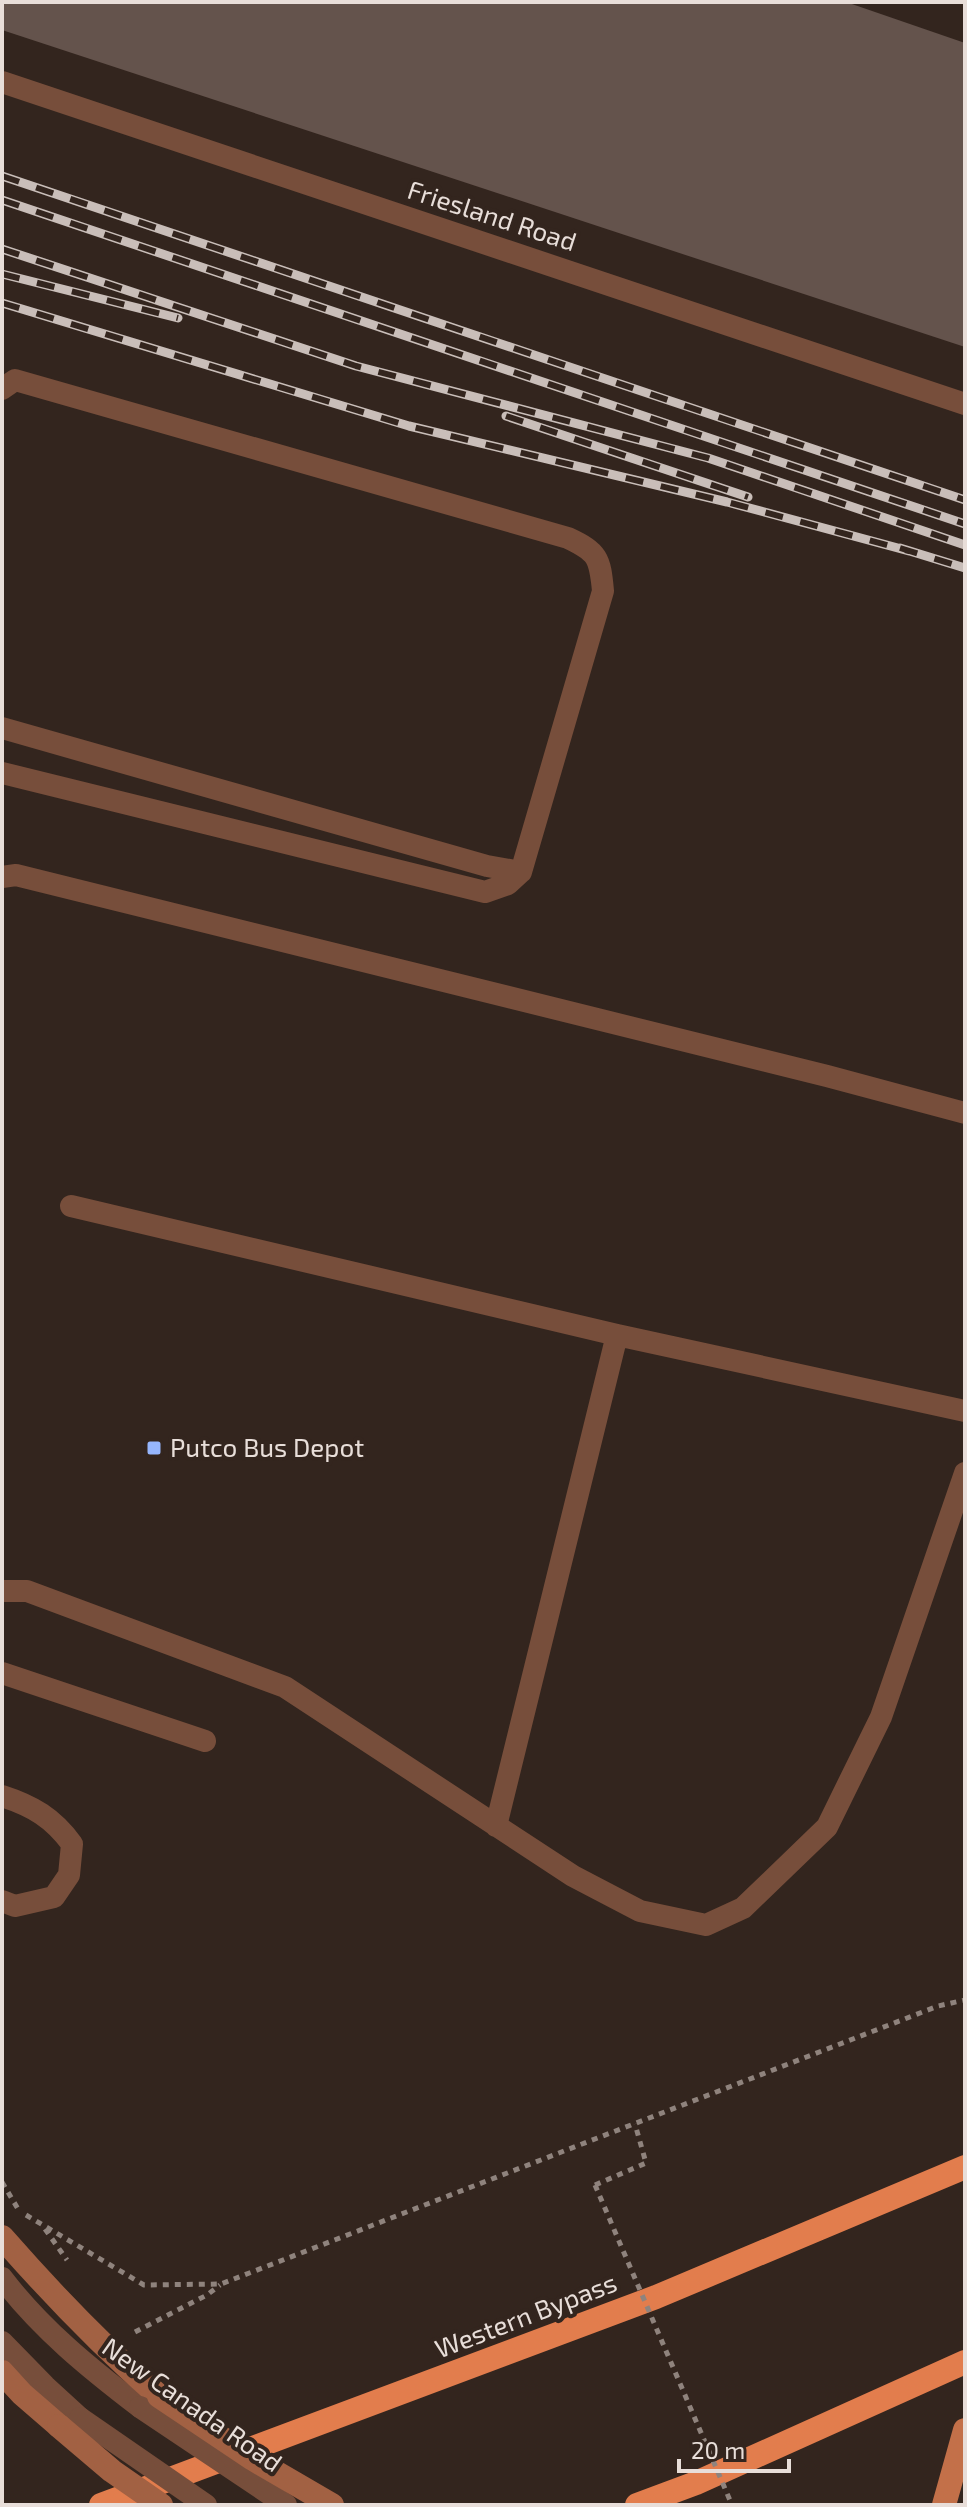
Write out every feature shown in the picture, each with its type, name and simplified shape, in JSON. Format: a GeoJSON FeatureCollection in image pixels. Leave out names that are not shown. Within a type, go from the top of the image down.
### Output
{"type":"FeatureCollection","features":[{"type":"Feature","properties":{"kind":"highway","name":"Western Bypass"},"geometry":{"type":"LineString","coordinates":[[101,2505],[656,2297],[965,2167]]}},
{"type":"Feature","properties":{"kind":"highway"},"geometry":{"type":"LineString","coordinates":[[637,2505],[696,2483],[965,2362]]}},
{"type":"Feature","properties":{"kind":"main road","name":"New Canada Road"},"geometry":{"type":"LineString","coordinates":[[2,2237],[109,2352],[149,2401],[332,2505]]}},
{"type":"Feature","properties":{"kind":"main road"},"geometry":{"type":"LineString","coordinates":[[2,2372],[22,2394],[69,2422],[112,2471],[161,2505]]}},
{"type":"Feature","properties":{"kind":"main road"},"geometry":{"type":"LineString","coordinates":[[944,2505],[965,2430]]}},
{"type":"Feature","properties":{"kind":"lane","name":"Friesland Road"},"geometry":{"type":"LineString","coordinates":[[2,82],[965,404]]}},
{"type":"Feature","properties":{"kind":"lane"},"geometry":{"type":"LineString","coordinates":[[2,389],[15,380],[568,538],[592,549],[601,566],[603,591],[521,872],[508,884],[485,892],[2,773]]}},
{"type":"Feature","properties":{"kind":"lane"},"geometry":{"type":"LineString","coordinates":[[2,728],[487,866],[521,872]]}},
{"type":"Feature","properties":{"kind":"lane"},"geometry":{"type":"LineString","coordinates":[[2,877],[16,875],[965,1113]]}},
{"type":"Feature","properties":{"kind":"lane"},"geometry":{"type":"LineString","coordinates":[[71,1206],[617,1335],[965,1411]]}},
{"type":"Feature","properties":{"kind":"lane"},"geometry":{"type":"LineString","coordinates":[[496,1826],[617,1335]]}},
{"type":"Feature","properties":{"kind":"lane"},"geometry":{"type":"LineString","coordinates":[[2,1591],[27,1591],[285,1687],[573,1876],[640,1911],[706,1925],[743,1908],[827,1827],[881,1717],[965,1473]]}},
{"type":"Feature","properties":{"kind":"lane"},"geometry":{"type":"LineString","coordinates":[[2,1673],[205,1741]]}},
{"type":"Feature","properties":{"kind":"lane"},"geometry":{"type":"LineString","coordinates":[[2,1796],[25,1803],[58,1824],[72,1844],[69,1875],[54,1897],[15,1906],[2,1901]]}},
{"type":"Feature","properties":{"kind":"lane","name":"New Canada Road"},"geometry":{"type":"LineString","coordinates":[[2,2278],[27,2310],[85,2365],[149,2401],[286,2505]]}},
{"type":"Feature","properties":{"kind":"lane"},"geometry":{"type":"LineString","coordinates":[[2,2342],[69,2422],[206,2505]]}},
{"type":"Feature","properties":{"kind":"path"},"geometry":{"type":"LineString","coordinates":[[129,2332],[141,2330],[207,2295],[221,2284],[938,2006],[965,2000]]}},
{"type":"Feature","properties":{"kind":"path"},"geometry":{"type":"LineString","coordinates":[[635,2124],[646,2163],[595,2185],[732,2505]]}},
{"type":"Feature","properties":{"kind":"path"},"geometry":{"type":"LineString","coordinates":[[2,2182],[15,2207],[144,2285],[221,2284]]}},
{"type":"Feature","properties":{"kind":"path"},"geometry":{"type":"LineString","coordinates":[[43,2226],[75,2271]]}},
{"type":"Feature","properties":{"kind":"building"},"geometry":{"type":"Polygon","coordinates":[[[2,2],[846,2],[965,43],[965,347],[2,30],[2,2]]]}},
{"type":"Feature","properties":{"kind":"railway"},"geometry":{"type":"LineString","coordinates":[[2,176],[965,500]]}},
{"type":"Feature","properties":{"kind":"railway"},"geometry":{"type":"LineString","coordinates":[[2,200],[965,524]]}},
{"type":"Feature","properties":{"kind":"railway"},"geometry":{"type":"LineString","coordinates":[[2,249],[356,366],[708,458],[965,545]]}},
{"type":"Feature","properties":{"kind":"railway"},"geometry":{"type":"LineString","coordinates":[[2,274],[178,318]]}},
{"type":"Feature","properties":{"kind":"railway"},"geometry":{"type":"LineString","coordinates":[[2,303],[409,426],[727,502],[909,551]]}},
{"type":"Feature","properties":{"kind":"railway"},"geometry":{"type":"LineString","coordinates":[[506,416],[748,497]]}},
{"type":"Feature","properties":{"kind":"railway"},"geometry":{"type":"LineString","coordinates":[[900,548],[965,568]]}},
{"type":"Feature","properties":{"kind":"place","name":"Putco Bus Depot"},"geometry":{"type":"Point","coordinates":[154,1448]}}]}
